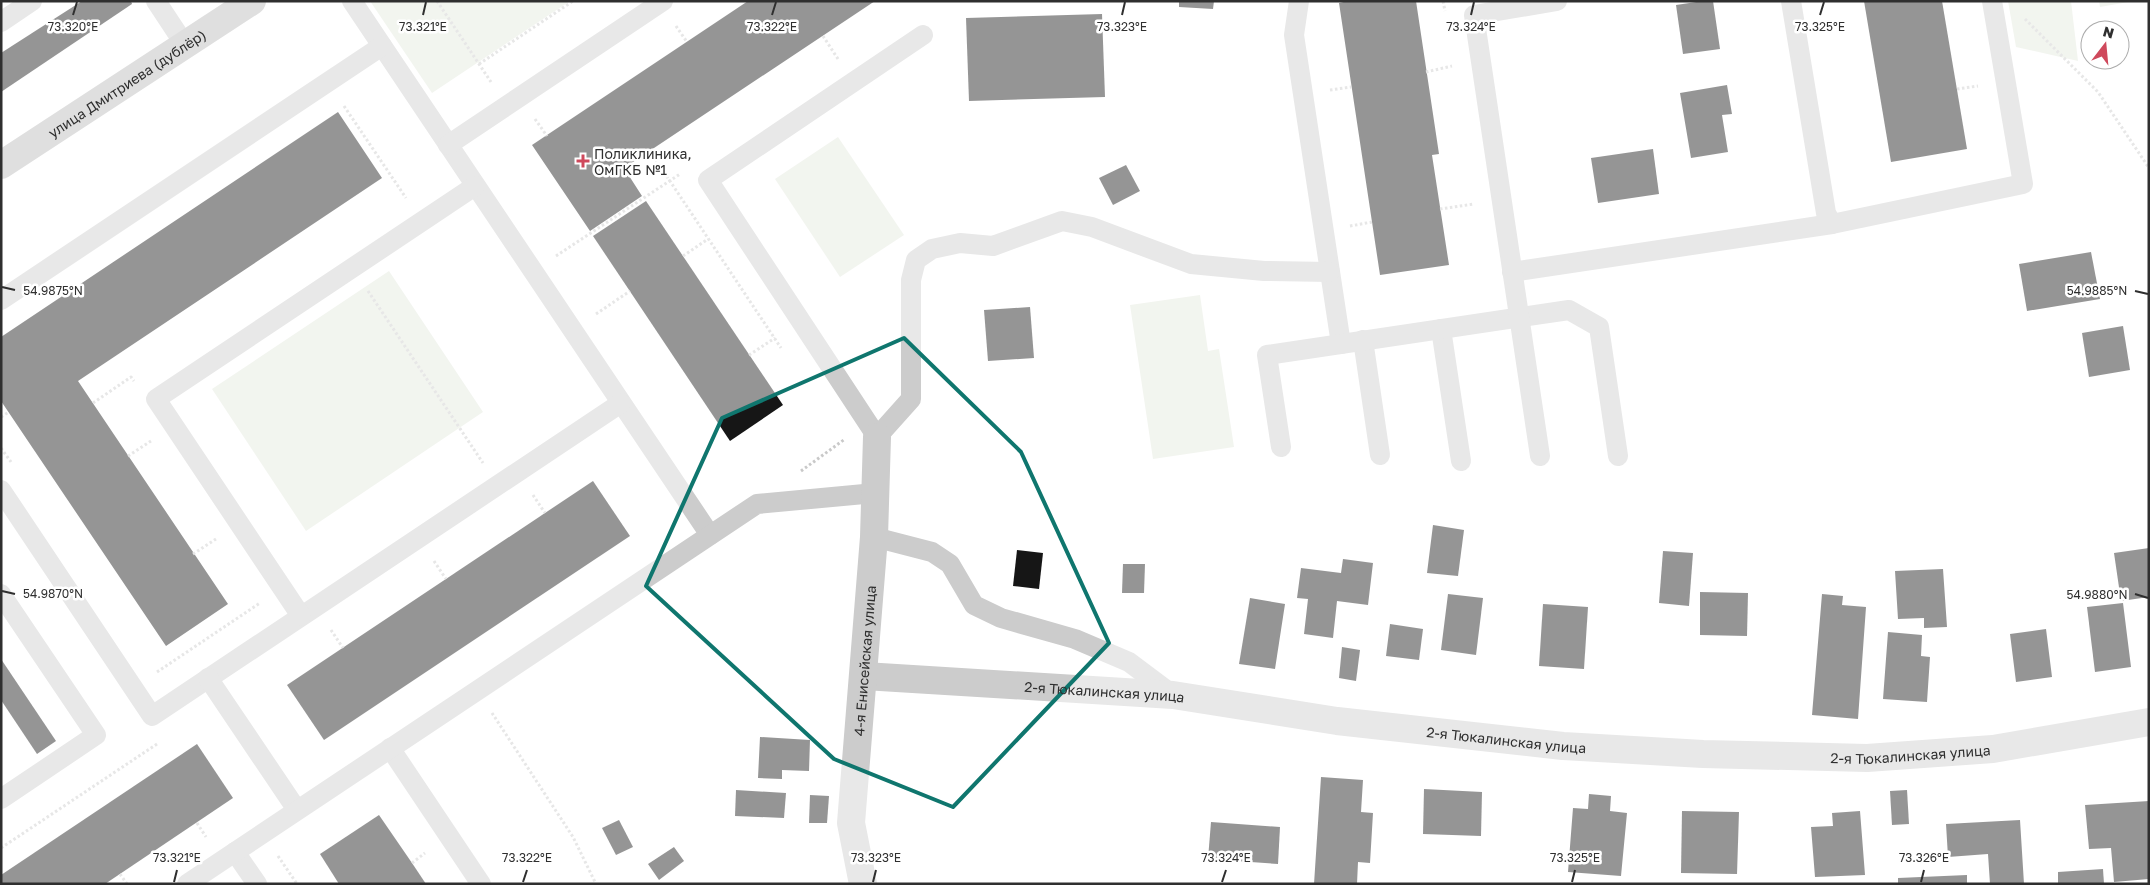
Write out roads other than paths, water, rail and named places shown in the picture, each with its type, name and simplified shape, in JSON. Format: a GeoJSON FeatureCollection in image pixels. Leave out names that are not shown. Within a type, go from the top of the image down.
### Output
{"type":"FeatureCollection","features":[{"type":"Feature","properties":{"kind":"main road","name":"улица Дмитриева (дублёр)"},"geometry":{"type":"LineString","coordinates":[[1,164],[252,1]]}},
{"type":"Feature","properties":{"kind":"street","name":"4-я Енисейская улица"},"geometry":{"type":"LineString","coordinates":[[863,884],[851,823],[874,537],[876,493],[872,429]]}},
{"type":"Feature","properties":{"kind":"street","name":"2-я Тюкалинская улица"},"geometry":{"type":"LineString","coordinates":[[864,676],[1173,695],[1337,720],[1563,746],[1703,754],[1867,758],[1993,749],[2149,722]]}},
{"type":"Feature","properties":{"kind":"lane"},"geometry":{"type":"LineString","coordinates":[[1,22],[32,1]]}},
{"type":"Feature","properties":{"kind":"lane"},"geometry":{"type":"LineString","coordinates":[[156,1],[185,45]]}},
{"type":"Feature","properties":{"kind":"lane"},"geometry":{"type":"LineString","coordinates":[[352,1],[710,535]]}},
{"type":"Feature","properties":{"kind":"lane"},"geometry":{"type":"LineString","coordinates":[[448,145],[663,1]]}},
{"type":"Feature","properties":{"kind":"lane"},"geometry":{"type":"LineString","coordinates":[[1299,1],[1294,35],[1341,344]]}},
{"type":"Feature","properties":{"kind":"lane"},"geometry":{"type":"LineString","coordinates":[[1540,456],[1474,15],[1557,1]]}},
{"type":"Feature","properties":{"kind":"lane"},"geometry":{"type":"LineString","coordinates":[[1791,1],[1826,213],[1832,224]]}},
{"type":"Feature","properties":{"kind":"lane"},"geometry":{"type":"LineString","coordinates":[[1512,272],[1832,224],[2023,184],[1992,1]]}},
{"type":"Feature","properties":{"kind":"lane"},"geometry":{"type":"LineString","coordinates":[[923,35],[708,180],[872,429],[911,399],[911,280],[916,260],[932,249],[960,243],[993,246],[1062,221],[1092,227],[1191,264],[1264,271],[1330,272]]}},
{"type":"Feature","properties":{"kind":"lane"},"geometry":{"type":"LineString","coordinates":[[1,300],[382,46]]}},
{"type":"Feature","properties":{"kind":"lane"},"geometry":{"type":"LineString","coordinates":[[301,616],[156,399],[475,186]]}},
{"type":"Feature","properties":{"kind":"lane"},"geometry":{"type":"LineString","coordinates":[[1281,447],[1267,354],[1569,310],[1599,327],[1618,456]]}},
{"type":"Feature","properties":{"kind":"lane"},"geometry":{"type":"LineString","coordinates":[[1441,329],[1461,461]]}},
{"type":"Feature","properties":{"kind":"lane"},"geometry":{"type":"LineString","coordinates":[[1363,340],[1380,455]]}},
{"type":"Feature","properties":{"kind":"lane"},"geometry":{"type":"LineString","coordinates":[[1,490],[152,716],[621,403]]}},
{"type":"Feature","properties":{"kind":"lane"},"geometry":{"type":"LineString","coordinates":[[187,884],[757,504],[876,493]]}},
{"type":"Feature","properties":{"kind":"lane"},"geometry":{"type":"LineString","coordinates":[[874,537],[932,552],[950,564],[974,605],[1001,618],[1075,639],[1130,662],[1173,695]]}},
{"type":"Feature","properties":{"kind":"lane"},"geometry":{"type":"LineString","coordinates":[[1,594],[96,735],[1,798]]}},
{"type":"Feature","properties":{"kind":"lane"},"geometry":{"type":"LineString","coordinates":[[208,678],[297,810]]}},
{"type":"Feature","properties":{"kind":"lane"},"geometry":{"type":"LineString","coordinates":[[390,748],[482,884]]}},
{"type":"Feature","properties":{"kind":"lane"},"geometry":{"type":"LineString","coordinates":[[235,852],[257,884]]}},
{"type":"Feature","properties":{"kind":"place","name":"Поликлиника, ОмГКБ №1"},"geometry":{"type":"Point","coordinates":[583,161]}}]}
